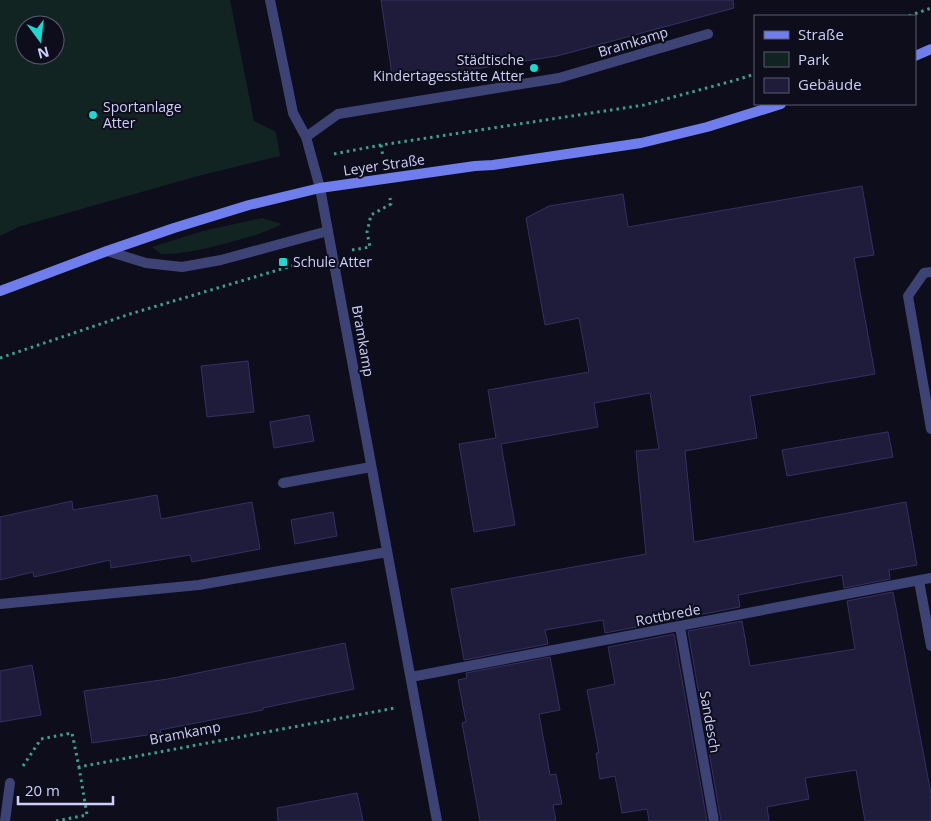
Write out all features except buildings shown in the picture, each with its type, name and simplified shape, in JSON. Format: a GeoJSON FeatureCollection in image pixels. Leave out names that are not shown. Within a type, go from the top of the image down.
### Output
{"type":"FeatureCollection","features":[{"type":"Feature","properties":{"kind":"street","name":"Bramkamp"},"geometry":{"type":"LineString","coordinates":[[270,0],[293,113],[306,137],[320,188],[437,821]]}},
{"type":"Feature","properties":{"kind":"street","name":"Bramkamp"},"geometry":{"type":"LineString","coordinates":[[306,137],[338,114],[559,78],[708,34]]}},
{"type":"Feature","properties":{"kind":"street"},"geometry":{"type":"LineString","coordinates":[[916,56],[931,49]]}},
{"type":"Feature","properties":{"kind":"street","name":"Leyer Straße"},"geometry":{"type":"LineString","coordinates":[[0,291],[174,228],[249,205],[320,188],[641,143],[707,127],[778,105]]}},
{"type":"Feature","properties":{"kind":"street"},"geometry":{"type":"LineString","coordinates":[[107,251],[146,263],[182,267],[221,260],[328,231]]}},
{"type":"Feature","properties":{"kind":"street"},"geometry":{"type":"LineString","coordinates":[[931,272],[924,273],[908,296],[931,430]]}},
{"type":"Feature","properties":{"kind":"street"},"geometry":{"type":"LineString","coordinates":[[283,483],[372,467]]}},
{"type":"Feature","properties":{"kind":"street"},"geometry":{"type":"LineString","coordinates":[[0,604],[199,585],[387,552]]}},
{"type":"Feature","properties":{"kind":"street","name":"Rottbrede"},"geometry":{"type":"LineString","coordinates":[[411,677],[931,578]]}},
{"type":"Feature","properties":{"kind":"street"},"geometry":{"type":"LineString","coordinates":[[919,581],[931,646]]}},
{"type":"Feature","properties":{"kind":"street","name":"Sandesch"},"geometry":{"type":"LineString","coordinates":[[680,627],[714,821]]}},
{"type":"Feature","properties":{"kind":"street"},"geometry":{"type":"LineString","coordinates":[[5,821],[10,783]]}},
{"type":"Feature","properties":{"kind":"path"},"geometry":{"type":"LineString","coordinates":[[912,15],[931,8]]}},
{"type":"Feature","properties":{"kind":"path"},"geometry":{"type":"LineString","coordinates":[[313,158],[381,145],[644,105],[754,74]]}},
{"type":"Feature","properties":{"kind":"path","name":"Bramkamp"},"geometry":{"type":"LineString","coordinates":[[79,768],[416,704]]}},
{"type":"Feature","properties":{"kind":"path"},"geometry":{"type":"LineString","coordinates":[[10,783],[41,739],[72,733],[87,815],[56,821]]}},
{"type":"Feature","properties":{"kind":"green space","name":"Sportanlage Atter"},"geometry":{"type":"Polygon","coordinates":[[[0,0],[230,0],[254,121],[276,132],[280,156],[198,176],[18,227],[0,236],[0,0]]]}},
{"type":"Feature","properties":{"kind":"green space"},"geometry":{"type":"Polygon","coordinates":[[[262,218],[282,224],[248,237],[194,251],[161,254],[152,247],[203,231],[262,218]]]}},
{"type":"Feature","properties":{"kind":"place","name":"Städtische Kindertagesstätte Atter"},"geometry":{"type":"Point","coordinates":[534,68]}},
{"type":"Feature","properties":{"kind":"place","name":"Sportanlage Atter"},"geometry":{"type":"Point","coordinates":[93,115]}},
{"type":"Feature","properties":{"kind":"place","name":"Schule Atter"},"geometry":{"type":"Point","coordinates":[283,262]}}]}
